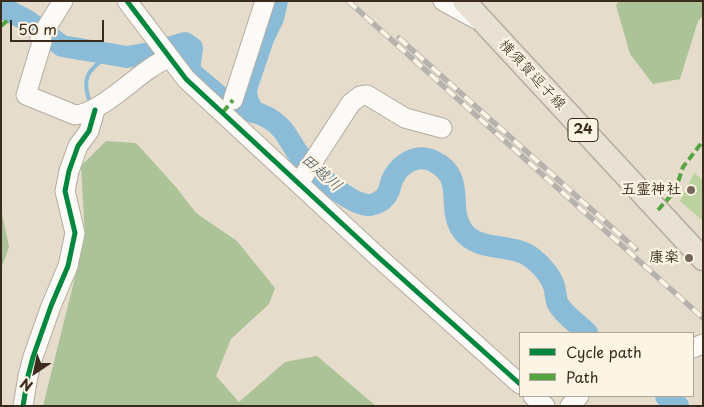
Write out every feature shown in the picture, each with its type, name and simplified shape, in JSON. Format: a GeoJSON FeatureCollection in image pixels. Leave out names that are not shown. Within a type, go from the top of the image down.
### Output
{"type":"FeatureCollection","features":[{"type":"Feature","properties":{"kind":"main road","name":"横須賀逗子線"},"geometry":{"type":"LineString","coordinates":[[464,1],[703,258]]}},
{"type":"Feature","properties":{"kind":"street"},"geometry":{"type":"LineString","coordinates":[[63,1],[44,32],[26,95],[75,115],[84,115],[95,110],[152,67],[166,52]]}},
{"type":"Feature","properties":{"kind":"street"},"geometry":{"type":"LineString","coordinates":[[127,1],[186,79],[305,172],[377,256],[519,383]]}},
{"type":"Feature","properties":{"kind":"street"},"geometry":{"type":"LineString","coordinates":[[233,100],[265,1]]}},
{"type":"Feature","properties":{"kind":"street"},"geometry":{"type":"LineString","coordinates":[[443,1],[484,23]]}},
{"type":"Feature","properties":{"kind":"street"},"geometry":{"type":"LineString","coordinates":[[305,172],[351,104],[360,96],[368,95],[405,118],[442,128]]}},
{"type":"Feature","properties":{"kind":"street"},"geometry":{"type":"LineString","coordinates":[[24,406],[28,376],[33,358],[51,306],[68,266],[75,232],[65,191],[69,171],[78,146],[89,131],[95,110]]}},
{"type":"Feature","properties":{"kind":"green space"},"geometry":{"type":"Polygon","coordinates":[[[619,1],[703,1],[703,16],[698,21],[680,79],[653,84],[630,54],[616,5],[619,1]]]}},
{"type":"Feature","properties":{"kind":"green space"},"geometry":{"type":"Polygon","coordinates":[[[106,141],[136,143],[176,187],[196,213],[237,241],[275,288],[269,304],[231,339],[216,376],[239,402],[285,362],[317,356],[376,406],[43,406],[85,237],[81,166],[106,141]]]}},
{"type":"Feature","properties":{"kind":"green space"},"geometry":{"type":"Polygon","coordinates":[[[694,173],[703,180],[703,221],[680,201],[694,173]]]}},
{"type":"Feature","properties":{"kind":"green space"},"geometry":{"type":"Polygon","coordinates":[[[1,209],[9,247],[1,269],[1,209]]]}},
{"type":"Feature","properties":{"kind":"waterway"},"geometry":{"type":"LineString","coordinates":[[253,112],[247,99],[246,89],[263,39],[273,18],[277,1]]}},
{"type":"Feature","properties":{"kind":"waterway","name":"田越川"},"geometry":{"type":"LineString","coordinates":[[1,7],[28,21],[62,46],[127,57],[150,53],[185,43],[192,48],[189,71],[237,109],[251,111],[275,122],[310,168],[335,189],[354,201],[370,205],[379,202],[388,192],[396,173],[405,164],[421,158],[433,161],[450,175],[458,221],[462,230],[477,242],[523,252],[531,257],[550,277],[555,288],[557,302],[561,308],[567,316],[586,332]]}},
{"type":"Feature","properties":{"kind":"waterway"},"geometry":{"type":"LineString","coordinates":[[91,104],[86,87],[89,74],[97,64],[111,54]]}},
{"type":"Feature","properties":{"kind":"waterway","name":"田越川"},"geometry":{"type":"LineString","coordinates":[[667,397],[678,406]]}},
{"type":"Feature","properties":{"kind":"railway"},"geometry":{"type":"LineString","coordinates":[[348,1],[703,318]]}},
{"type":"Feature","properties":{"kind":"railway"},"geometry":{"type":"LineString","coordinates":[[399,38],[636,249]]}},
{"type":"Feature","properties":{"kind":"marked path"},"geometry":{"type":"LineString","coordinates":[[1,26],[9,19]]}},
{"type":"Feature","properties":{"kind":"marked path"},"geometry":{"type":"LineString","coordinates":[[223,112],[233,100]]}},
{"type":"Feature","properties":{"kind":"marked path"},"geometry":{"type":"LineString","coordinates":[[658,210],[675,191],[683,167],[703,141]]}},
{"type":"Feature","properties":{"kind":"cycle path"},"geometry":{"type":"LineString","coordinates":[[127,1],[186,79],[377,256],[519,383]]}},
{"type":"Feature","properties":{"kind":"cycle path"},"geometry":{"type":"LineString","coordinates":[[23,406],[33,357],[51,306],[68,266],[75,233],[65,191],[69,171],[78,146],[89,131],[95,110]]}},
{"type":"Feature","properties":{"kind":"place","name":"五霊神社"},"geometry":{"type":"Point","coordinates":[691,190]}},
{"type":"Feature","properties":{"kind":"place","name":"康楽"},"geometry":{"type":"Point","coordinates":[689,258]}}]}
